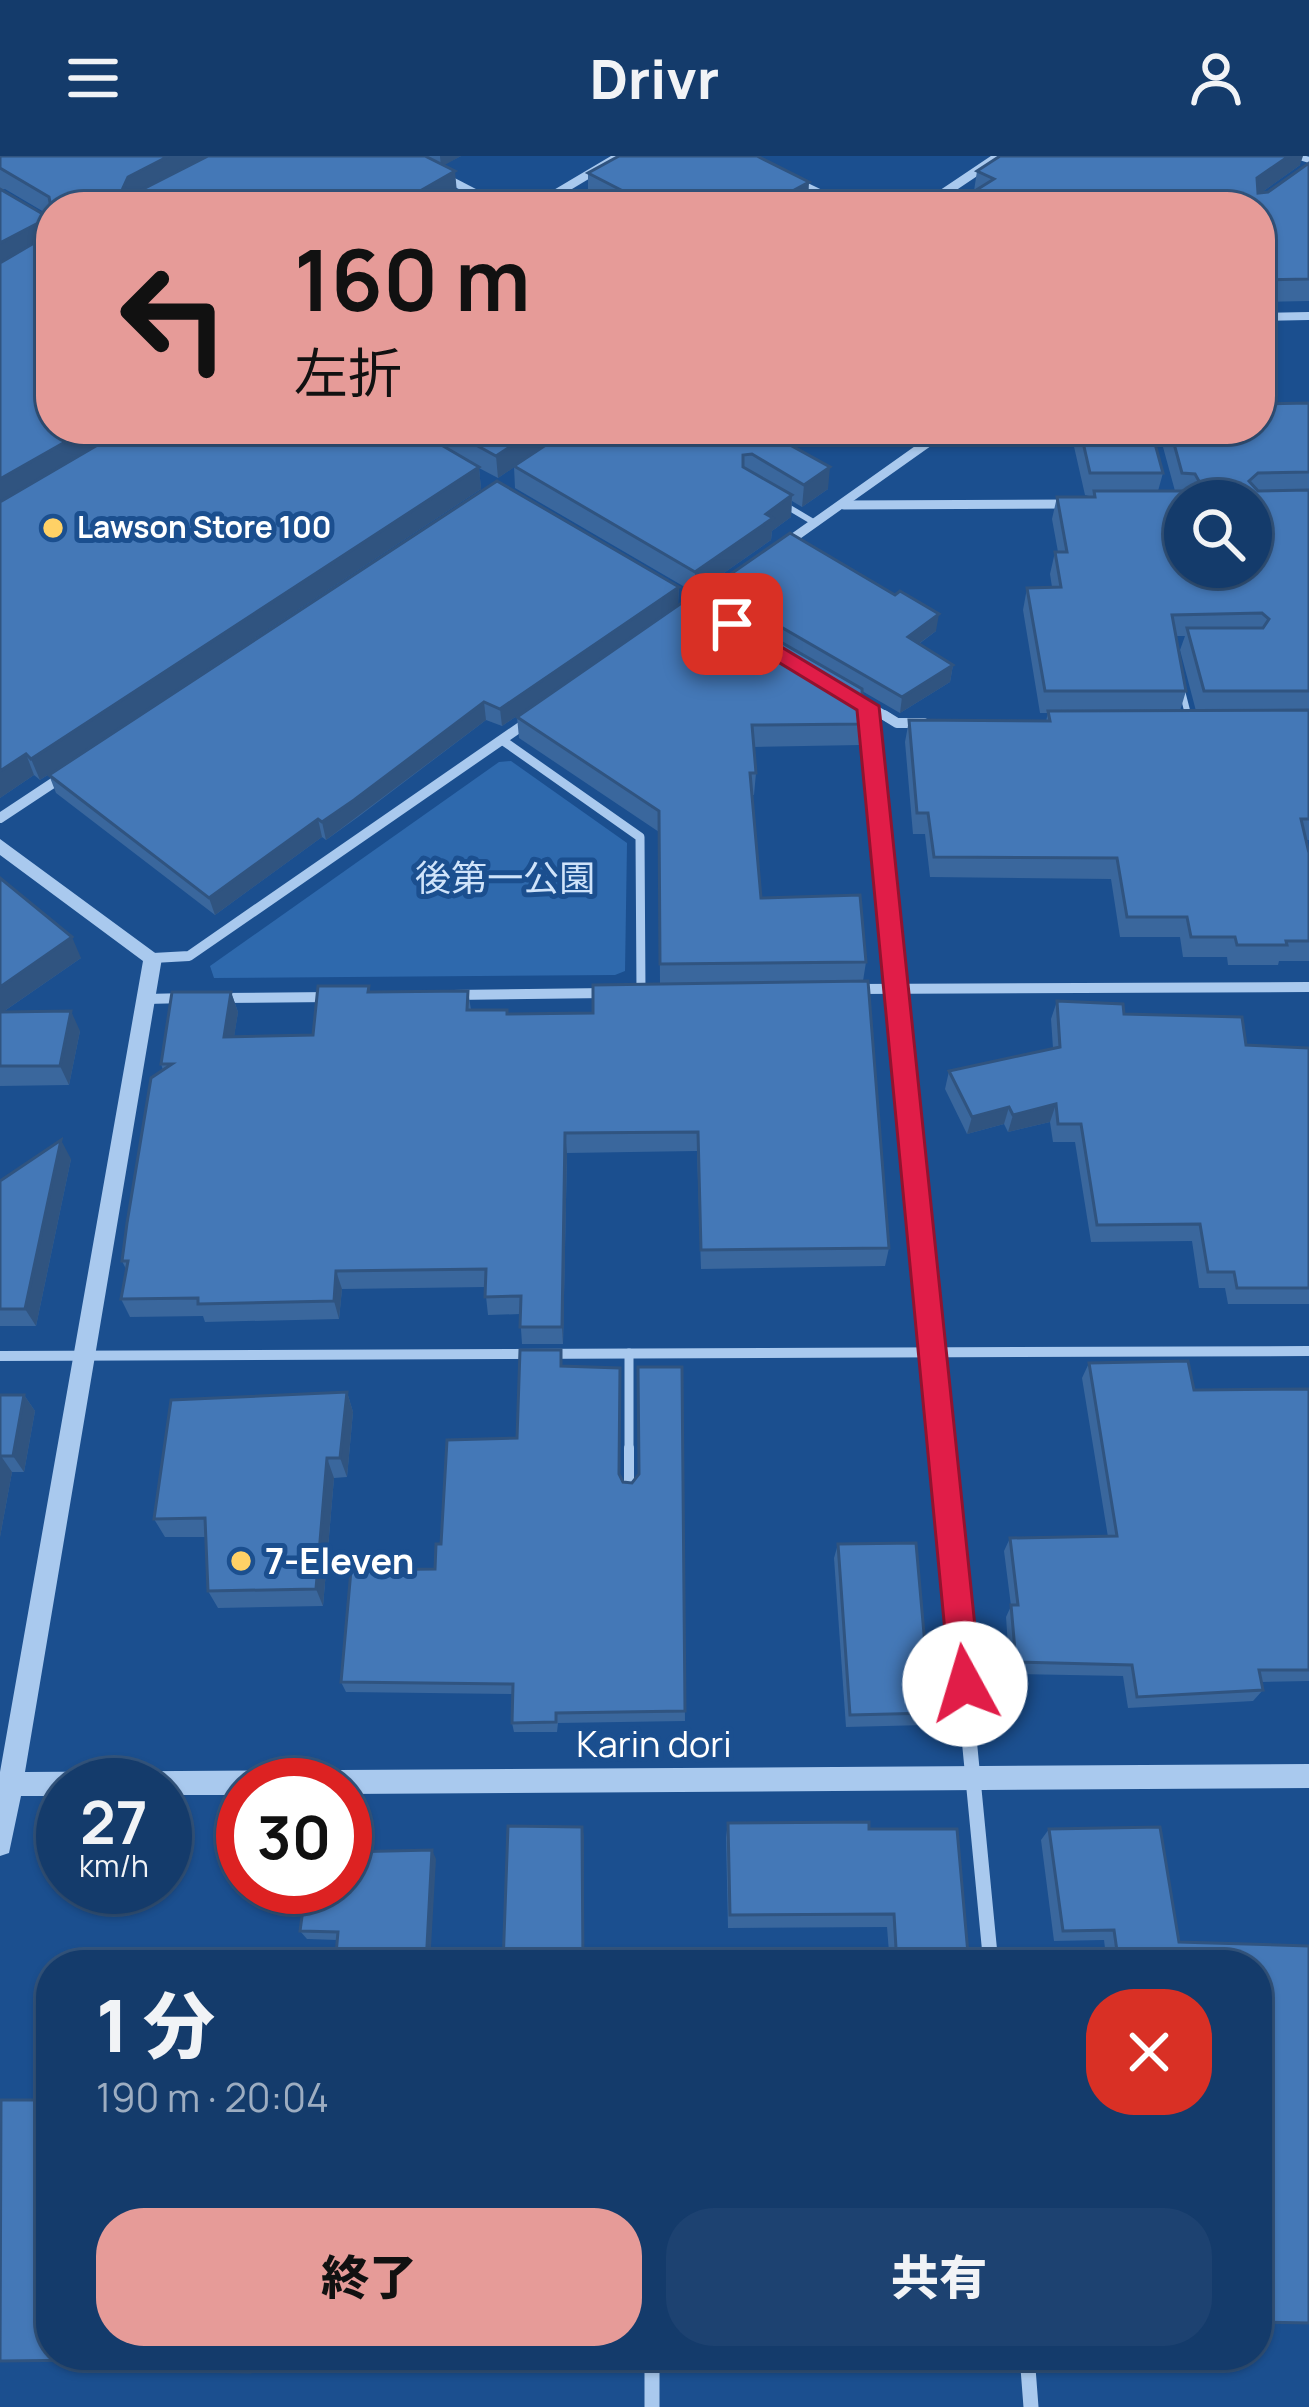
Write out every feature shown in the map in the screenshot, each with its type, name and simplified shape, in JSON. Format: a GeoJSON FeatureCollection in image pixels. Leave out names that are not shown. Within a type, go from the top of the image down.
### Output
{"type":"FeatureCollection","features":[{"type":"Feature","properties":{"kind":"street"},"geometry":{"type":"LineString","coordinates":[[558,192],[620,156]]}},
{"type":"Feature","properties":{"kind":"street"},"geometry":{"type":"LineString","coordinates":[[740,156],[818,192]]}},
{"type":"Feature","properties":{"kind":"street"},"geometry":{"type":"LineString","coordinates":[[945,192],[999,156]]}},
{"type":"Feature","properties":{"kind":"street"},"geometry":{"type":"LineString","coordinates":[[442,176],[473,192]]}},
{"type":"Feature","properties":{"kind":"street"},"geometry":{"type":"LineString","coordinates":[[1275,317],[1309,316]]}},
{"type":"Feature","properties":{"kind":"street"},"geometry":{"type":"LineString","coordinates":[[776,550],[925,444]]}},
{"type":"Feature","properties":{"kind":"street"},"geometry":{"type":"LineString","coordinates":[[842,505],[1075,504]]}},
{"type":"Feature","properties":{"kind":"street"},"geometry":{"type":"LineString","coordinates":[[849,694],[897,723],[942,723]]}},
{"type":"Feature","properties":{"kind":"street"},"geometry":{"type":"LineString","coordinates":[[868,706],[892,988],[991,1950]]}},
{"type":"Feature","properties":{"kind":"street"},"geometry":{"type":"LineString","coordinates":[[0,846],[153,958],[189,956],[541,712]]}},
{"type":"Feature","properties":{"kind":"street"},"geometry":{"type":"LineString","coordinates":[[1167,722],[1214,722]]}},
{"type":"Feature","properties":{"kind":"street"},"geometry":{"type":"LineString","coordinates":[[0,818],[80,765]]}},
{"type":"Feature","properties":{"kind":"street"},"geometry":{"type":"LineString","coordinates":[[0,1844],[6,1784],[87,1354],[153,958]]}},
{"type":"Feature","properties":{"kind":"street"},"geometry":{"type":"LineString","coordinates":[[847,989],[1309,987]]}},
{"type":"Feature","properties":{"kind":"street"},"geometry":{"type":"LineString","coordinates":[[429,995],[664,992]]}},
{"type":"Feature","properties":{"kind":"street"},"geometry":{"type":"LineString","coordinates":[[146,999],[335,997]]}},
{"type":"Feature","properties":{"kind":"street"},"geometry":{"type":"LineString","coordinates":[[0,1356],[1309,1351]]}},
{"type":"Feature","properties":{"kind":"street","name":"Karin dori"},"geometry":{"type":"LineString","coordinates":[[6,1784],[1309,1776]]}},
{"type":"Feature","properties":{"kind":"street"},"geometry":{"type":"LineString","coordinates":[[652,2370],[652,2407]]}},
{"type":"Feature","properties":{"kind":"street"},"geometry":{"type":"LineString","coordinates":[[1028,2370],[1031,2407]]}},
{"type":"Feature","properties":{"kind":"lane"},"geometry":{"type":"LineString","coordinates":[[1296,156],[1309,160]]}},
{"type":"Feature","properties":{"kind":"lane"},"geometry":{"type":"LineString","coordinates":[[781,503],[815,523]]}},
{"type":"Feature","properties":{"kind":"lane"},"geometry":{"type":"LineString","coordinates":[[1180,682],[1190,722]]}},
{"type":"Feature","properties":{"kind":"lane"},"geometry":{"type":"LineString","coordinates":[[502,740],[640,836],[641,992]]}},
{"type":"Feature","properties":{"kind":"lane"},"geometry":{"type":"LineString","coordinates":[[629,1353],[629,1487]]}},
{"type":"Feature","properties":{"kind":"green space","name":"後第一公園"},"geometry":{"type":"Polygon","coordinates":[[[511,761],[627,843],[625,971],[615,975],[214,978],[210,966],[499,762],[511,761]]]}},
{"type":"Feature","properties":{"kind":"building"},"geometry":{"type":"Polygon","coordinates":[[[0,156],[169,156],[128,177],[123,188],[133,192],[41,192],[0,168],[0,156]]]}},
{"type":"Feature","properties":{"kind":"building"},"geometry":{"type":"Polygon","coordinates":[[[208,156],[425,156],[455,171],[418,192],[137,192],[208,156]]]}},
{"type":"Feature","properties":{"kind":"building"},"geometry":{"type":"Polygon","coordinates":[[[619,156],[757,156],[809,182],[791,192],[625,192],[588,173],[619,156]]]}},
{"type":"Feature","properties":{"kind":"building"},"geometry":{"type":"Polygon","coordinates":[[[1000,156],[1289,156],[1257,178],[1258,192],[973,192],[994,179],[977,171],[1000,156]]]}},
{"type":"Feature","properties":{"kind":"building"},"geometry":{"type":"Polygon","coordinates":[[[1309,163],[1309,279],[1275,280],[1275,192],[1268,192],[1309,163]]]}},
{"type":"Feature","properties":{"kind":"building"},"geometry":{"type":"Polygon","coordinates":[[[0,189],[36,210],[36,224],[0,243],[0,189]]]}},
{"type":"Feature","properties":{"kind":"building"},"geometry":{"type":"Polygon","coordinates":[[[36,242],[36,444],[62,444],[0,479],[0,263],[36,242]]]}},
{"type":"Feature","properties":{"kind":"building"},"geometry":{"type":"Polygon","coordinates":[[[1309,403],[1309,472],[1258,473],[1250,480],[1198,480],[1195,474],[1182,473],[1174,444],[1275,444],[1275,404],[1309,403]]]}},
{"type":"Feature","properties":{"kind":"building"},"geometry":{"type":"Polygon","coordinates":[[[99,444],[440,444],[479,467],[31,759],[26,754],[0,771],[0,502],[99,444]]]}},
{"type":"Feature","properties":{"kind":"building"},"geometry":{"type":"Polygon","coordinates":[[[474,444],[514,444],[496,456],[474,444]]]}},
{"type":"Feature","properties":{"kind":"building"},"geometry":{"type":"Polygon","coordinates":[[[547,444],[788,444],[830,467],[804,485],[752,454],[743,455],[743,467],[792,495],[766,514],[773,518],[695,572],[514,466],[547,444]]]}},
{"type":"Feature","properties":{"kind":"building"},"geometry":{"type":"Polygon","coordinates":[[[1083,444],[1155,444],[1163,473],[1090,473],[1083,444]]]}},
{"type":"Feature","properties":{"kind":"building"},"geometry":{"type":"Polygon","coordinates":[[[497,481],[679,587],[500,709],[484,702],[354,800],[322,822],[318,819],[209,898],[49,775],[497,481]]]}},
{"type":"Feature","properties":{"kind":"building"},"geometry":{"type":"Polygon","coordinates":[[[1309,490],[1309,691],[1204,691],[1187,628],[1263,628],[1269,619],[1262,613],[1172,615],[1186,691],[1045,691],[1027,588],[1061,587],[1055,552],[1067,552],[1057,497],[1095,497],[1094,491],[1164,491],[1164,588],[1272,588],[1272,491],[1309,490]]]}},
{"type":"Feature","properties":{"kind":"building"},"geometry":{"type":"Polygon","coordinates":[[[790,533],[895,595],[900,591],[939,614],[908,637],[953,665],[902,697],[712,587],[790,533]]]}},
{"type":"Feature","properties":{"kind":"building"},"geometry":{"type":"Polygon","coordinates":[[[696,593],[862,689],[863,724],[752,725],[756,773],[750,773],[761,898],[860,895],[866,962],[660,964],[659,811],[517,717],[696,593]]]}},
{"type":"Feature","properties":{"kind":"building"},"geometry":{"type":"Polygon","coordinates":[[[1309,710],[1309,819],[1301,819],[1309,853],[1309,941],[1237,945],[1235,937],[1191,937],[1187,917],[1127,917],[1117,858],[934,857],[928,813],[917,813],[909,720],[1050,721],[1048,711],[1309,710]]]}},
{"type":"Feature","properties":{"kind":"building"},"geometry":{"type":"Polygon","coordinates":[[[0,878],[72,937],[0,987],[0,878]]]}},
{"type":"Feature","properties":{"kind":"building"},"geometry":{"type":"Polygon","coordinates":[[[868,981],[889,1248],[701,1250],[698,1132],[565,1133],[562,1327],[520,1327],[521,1296],[485,1297],[486,1269],[336,1271],[334,1301],[198,1304],[198,1298],[121,1299],[128,1261],[122,1261],[127,1223],[151,1078],[172,1064],[161,1064],[172,992],[231,992],[224,1037],[313,1035],[318,986],[369,986],[368,992],[468,991],[467,1010],[507,1010],[507,1014],[593,1013],[593,985],[868,981]]]}},
{"type":"Feature","properties":{"kind":"building"},"geometry":{"type":"Polygon","coordinates":[[[1057,1001],[1123,1004],[1124,1014],[1242,1017],[1246,1045],[1309,1048],[1309,1288],[1237,1288],[1234,1272],[1208,1272],[1200,1224],[1097,1225],[1081,1124],[1058,1124],[1056,1104],[1013,1115],[1009,1107],[972,1117],[949,1071],[1060,1047],[1057,1001]]]}},
{"type":"Feature","properties":{"kind":"building"},"geometry":{"type":"Polygon","coordinates":[[[71,1011],[60,1066],[0,1066],[0,1012],[71,1011]]]}},
{"type":"Feature","properties":{"kind":"building"},"geometry":{"type":"Polygon","coordinates":[[[61,1140],[25,1309],[0,1309],[0,1181],[61,1140]]]}},
{"type":"Feature","properties":{"kind":"building"},"geometry":{"type":"Polygon","coordinates":[[[520,1350],[561,1350],[561,1366],[620,1368],[619,1474],[623,1482],[632,1483],[639,1474],[638,1367],[682,1367],[685,1711],[556,1713],[556,1722],[512,1723],[513,1684],[341,1682],[351,1570],[435,1569],[436,1544],[441,1544],[447,1440],[517,1438],[520,1350]]]}},
{"type":"Feature","properties":{"kind":"building"},"geometry":{"type":"Polygon","coordinates":[[[1188,1361],[1194,1390],[1309,1389],[1309,1670],[1259,1670],[1263,1690],[1137,1697],[1132,1665],[1016,1662],[1011,1605],[1018,1605],[1010,1538],[1117,1536],[1089,1363],[1188,1361]]]}},
{"type":"Feature","properties":{"kind":"building"},"geometry":{"type":"Polygon","coordinates":[[[347,1392],[340,1458],[327,1458],[316,1589],[208,1591],[205,1518],[154,1519],[171,1400],[347,1392]]]}},
{"type":"Feature","properties":{"kind":"building"},"geometry":{"type":"Polygon","coordinates":[[[0,1395],[24,1395],[13,1456],[0,1460],[0,1395]]]}},
{"type":"Feature","properties":{"kind":"building"},"geometry":{"type":"Polygon","coordinates":[[[916,1543],[931,1713],[850,1715],[838,1544],[916,1543]]]}},
{"type":"Feature","properties":{"kind":"building"},"geometry":{"type":"Polygon","coordinates":[[[869,1822],[869,1829],[957,1829],[968,1950],[896,1950],[894,1914],[730,1915],[728,1823],[869,1822]]]}},
{"type":"Feature","properties":{"kind":"building"},"geometry":{"type":"Polygon","coordinates":[[[508,1826],[582,1827],[583,1950],[504,1950],[508,1826]]]}},
{"type":"Feature","properties":{"kind":"building"},"geometry":{"type":"Polygon","coordinates":[[[1160,1827],[1179,1942],[1309,1946],[1309,2323],[1272,2322],[1272,1950],[1117,1950],[1114,1930],[1063,1931],[1049,1829],[1160,1827]]]}},
{"type":"Feature","properties":{"kind":"building"},"geometry":{"type":"Polygon","coordinates":[[[432,1850],[427,1950],[336,1950],[338,1932],[300,1931],[302,1914],[372,1914],[372,1851],[432,1850]]]}},
{"type":"Feature","properties":{"kind":"building"},"geometry":{"type":"Polygon","coordinates":[[[1,2100],[36,2100],[36,2361],[0,2361],[1,2100]]]}},
{"type":"Feature","properties":{"kind":"building"},"geometry":{"type":"Polygon","coordinates":[[[141,2370],[250,2370],[250,2372],[141,2370]]]}},
{"type":"Feature","properties":{"kind":"place","name":"Lawson Store 100"},"geometry":{"type":"Point","coordinates":[53,528]}},
{"type":"Feature","properties":{"kind":"place","name":"7-Eleven"},"geometry":{"type":"Point","coordinates":[241,1561]}},
{"type":"Feature","properties":{"kind":"route"},"geometry":{"type":"LineString","coordinates":[[732,624],[868,706],[892,988],[965,1684]]}}]}
